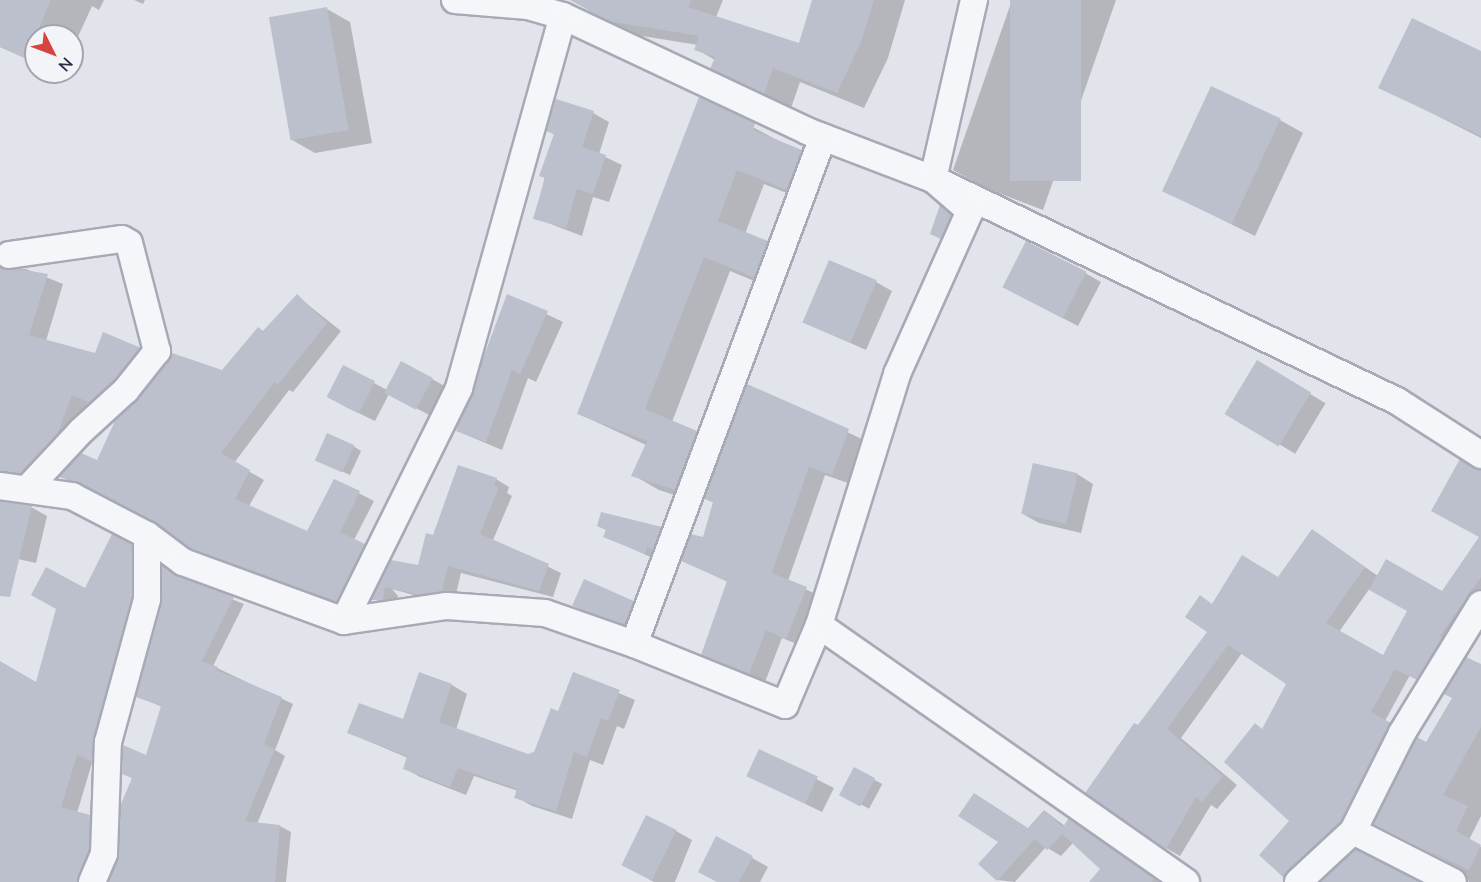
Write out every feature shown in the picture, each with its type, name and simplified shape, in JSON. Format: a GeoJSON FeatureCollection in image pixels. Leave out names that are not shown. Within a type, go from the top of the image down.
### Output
{"type":"FeatureCollection","features":[{"type":"Feature","properties":{"kind":"street"},"geometry":{"type":"LineString","coordinates":[[455,0],[528,6],[563,16],[823,137],[933,179],[1397,401],[1481,455]]}},
{"type":"Feature","properties":{"kind":"street"},"geometry":{"type":"LineString","coordinates":[[933,179],[974,0]]}},
{"type":"Feature","properties":{"kind":"street"},"geometry":{"type":"LineString","coordinates":[[344,621],[459,388],[563,16]]}},
{"type":"Feature","properties":{"kind":"street"},"geometry":{"type":"LineString","coordinates":[[634,644],[823,137]]}},
{"type":"Feature","properties":{"kind":"street"},"geometry":{"type":"LineString","coordinates":[[0,486],[72,496],[147,535],[183,562],[344,621],[447,606],[545,613],[634,644],[785,705],[819,625],[897,374],[970,211],[933,179]]}},
{"type":"Feature","properties":{"kind":"street"},"geometry":{"type":"LineString","coordinates":[[9,255],[122,239],[129,243],[157,351],[126,390],[81,431],[27,489]]}},
{"type":"Feature","properties":{"kind":"street"},"geometry":{"type":"LineString","coordinates":[[92,882],[104,854],[108,742],[147,599],[147,535]]}},
{"type":"Feature","properties":{"kind":"street"},"geometry":{"type":"LineString","coordinates":[[1298,882],[1353,831],[1402,733],[1481,604]]}},
{"type":"Feature","properties":{"kind":"street"},"geometry":{"type":"LineString","coordinates":[[819,625],[1186,882]]}},
{"type":"Feature","properties":{"kind":"street"},"geometry":{"type":"LineString","coordinates":[[1353,831],[1453,882]]}},
{"type":"Feature","properties":{"kind":"building"},"geometry":{"type":"Polygon","coordinates":[[[0,0],[51,0],[41,24],[24,24],[24,58],[0,47],[0,0]]]}},
{"type":"Feature","properties":{"kind":"building"},"geometry":{"type":"Polygon","coordinates":[[[570,0],[691,0],[688,7],[799,43],[812,0],[874,0],[861,42],[837,93],[773,68],[764,94],[710,69],[715,57],[694,50],[699,36],[608,21],[570,0]]]}},
{"type":"Feature","properties":{"kind":"building"},"geometry":{"type":"Polygon","coordinates":[[[1010,0],[1081,0],[1081,181],[1010,181],[1010,0]]]}},
{"type":"Feature","properties":{"kind":"building"},"geometry":{"type":"Polygon","coordinates":[[[327,7],[349,130],[291,140],[269,17],[327,7]]]}},
{"type":"Feature","properties":{"kind":"building"},"geometry":{"type":"Polygon","coordinates":[[[1412,18],[1481,51],[1481,136],[1378,88],[1412,18]]]}},
{"type":"Feature","properties":{"kind":"building"},"geometry":{"type":"Polygon","coordinates":[[[1211,86],[1281,119],[1232,224],[1162,191],[1211,86]]]}},
{"type":"Feature","properties":{"kind":"building"},"geometry":{"type":"Polygon","coordinates":[[[699,97],[755,123],[753,130],[802,150],[787,190],[737,170],[718,221],[768,241],[755,278],[704,257],[645,409],[697,431],[675,490],[631,476],[647,441],[577,414],[699,97]]]}},
{"type":"Feature","properties":{"kind":"building"},"geometry":{"type":"Polygon","coordinates":[[[556,99],[594,111],[582,147],[606,155],[593,194],[577,189],[566,228],[533,219],[545,178],[539,176],[554,134],[546,131],[556,99]]]}},
{"type":"Feature","properties":{"kind":"building"},"geometry":{"type":"Polygon","coordinates":[[[940,205],[952,215],[941,239],[930,234],[940,205]]]}},
{"type":"Feature","properties":{"kind":"building"},"geometry":{"type":"Polygon","coordinates":[[[1026,241],[1087,272],[1063,318],[1002,287],[1026,241]]]}},
{"type":"Feature","properties":{"kind":"building"},"geometry":{"type":"Polygon","coordinates":[[[829,260],[877,280],[850,343],[802,323],[829,260]]]}},
{"type":"Feature","properties":{"kind":"building"},"geometry":{"type":"Polygon","coordinates":[[[0,266],[48,274],[29,335],[95,353],[103,332],[141,348],[115,380],[90,403],[72,395],[57,435],[21,474],[0,471],[0,266]]]}},
{"type":"Feature","properties":{"kind":"building"},"geometry":{"type":"Polygon","coordinates":[[[297,294],[327,323],[278,385],[275,382],[221,453],[250,470],[235,499],[307,531],[334,479],[360,491],[340,532],[365,544],[337,602],[190,549],[154,522],[79,483],[59,477],[81,453],[97,460],[115,421],[138,399],[172,353],[222,370],[258,327],[263,331],[297,294]]]}},
{"type":"Feature","properties":{"kind":"building"},"geometry":{"type":"Polygon","coordinates":[[[507,294],[548,311],[520,374],[512,370],[486,442],[456,431],[507,294]]]}},
{"type":"Feature","properties":{"kind":"building"},"geometry":{"type":"Polygon","coordinates":[[[1257,360],[1311,392],[1279,446],[1225,414],[1257,360]]]}},
{"type":"Feature","properties":{"kind":"building"},"geometry":{"type":"Polygon","coordinates":[[[401,361],[433,378],[416,410],[384,393],[401,361]]]}},
{"type":"Feature","properties":{"kind":"building"},"geometry":{"type":"Polygon","coordinates":[[[343,365],[375,381],[359,413],[327,397],[343,365]]]}},
{"type":"Feature","properties":{"kind":"building"},"geometry":{"type":"Polygon","coordinates":[[[747,384],[849,429],[832,475],[809,467],[772,573],[807,587],[786,639],[766,630],[749,674],[701,655],[727,581],[681,561],[691,534],[703,537],[713,502],[704,499],[747,384]]]}},
{"type":"Feature","properties":{"kind":"building"},"geometry":{"type":"Polygon","coordinates":[[[327,433],[354,445],[342,473],[315,460],[327,433]]]}},
{"type":"Feature","properties":{"kind":"building"},"geometry":{"type":"Polygon","coordinates":[[[1460,459],[1481,470],[1481,577],[1440,636],[1443,638],[1417,680],[1395,669],[1371,712],[1391,723],[1341,822],[1284,878],[1259,855],[1289,821],[1224,762],[1255,723],[1262,729],[1286,684],[1228,645],[1167,729],[1223,776],[1202,802],[1196,797],[1166,849],[1085,793],[1134,723],[1138,725],[1207,632],[1185,617],[1200,595],[1212,604],[1242,555],[1278,577],[1312,529],[1365,567],[1326,623],[1383,655],[1407,611],[1369,590],[1386,559],[1442,591],[1479,537],[1431,511],[1460,459]]]}},
{"type":"Feature","properties":{"kind":"building"},"geometry":{"type":"Polygon","coordinates":[[[1033,463],[1078,473],[1066,524],[1021,514],[1033,463]]]}},
{"type":"Feature","properties":{"kind":"building"},"geometry":{"type":"Polygon","coordinates":[[[458,465],[497,478],[494,486],[499,487],[480,534],[549,564],[539,591],[448,566],[442,592],[421,595],[385,587],[383,600],[371,600],[391,560],[418,565],[426,533],[433,535],[458,465]]]}},
{"type":"Feature","properties":{"kind":"building"},"geometry":{"type":"Polygon","coordinates":[[[0,501],[32,506],[10,597],[0,596],[0,501]]]}},
{"type":"Feature","properties":{"kind":"building"},"geometry":{"type":"Polygon","coordinates":[[[601,512],[662,527],[653,550],[647,547],[645,554],[603,537],[606,530],[597,526],[601,512]]]}},
{"type":"Feature","properties":{"kind":"building"},"geometry":{"type":"Polygon","coordinates":[[[112,534],[132,544],[132,597],[94,738],[92,762],[77,755],[61,807],[90,815],[89,851],[77,882],[0,882],[0,661],[36,682],[56,609],[31,595],[46,567],[85,588],[112,534]]]}},
{"type":"Feature","properties":{"kind":"building"},"geometry":{"type":"Polygon","coordinates":[[[162,565],[178,576],[234,597],[202,661],[218,667],[216,670],[282,697],[264,744],[275,749],[245,821],[280,825],[275,882],[108,882],[119,855],[121,804],[132,778],[122,774],[123,745],[146,755],[161,706],[136,697],[162,603],[162,565]]]}},
{"type":"Feature","properties":{"kind":"building"},"geometry":{"type":"Polygon","coordinates":[[[584,579],[634,601],[622,628],[572,605],[584,579]]]}},
{"type":"Feature","properties":{"kind":"building"},"geometry":{"type":"Polygon","coordinates":[[[1466,657],[1481,664],[1481,727],[1443,795],[1468,806],[1456,831],[1481,845],[1469,870],[1373,824],[1417,737],[1426,742],[1452,698],[1444,694],[1466,657]]]}},
{"type":"Feature","properties":{"kind":"building"},"geometry":{"type":"Polygon","coordinates":[[[419,672],[452,684],[439,722],[528,754],[534,752],[551,708],[558,711],[573,672],[620,690],[608,721],[601,718],[587,757],[574,752],[556,811],[514,798],[517,789],[458,768],[450,787],[403,769],[407,756],[347,733],[359,703],[403,719],[419,672]]]}},
{"type":"Feature","properties":{"kind":"building"},"geometry":{"type":"Polygon","coordinates":[[[759,749],[818,776],[805,804],[746,776],[759,749]]]}},
{"type":"Feature","properties":{"kind":"building"},"geometry":{"type":"Polygon","coordinates":[[[854,767],[875,778],[860,807],[839,795],[854,767]]]}},
{"type":"Feature","properties":{"kind":"building"},"geometry":{"type":"Polygon","coordinates":[[[974,793],[1028,828],[1044,810],[1063,827],[1069,818],[1154,878],[1152,882],[1089,882],[1100,869],[1062,834],[1047,850],[1035,839],[997,881],[978,864],[998,842],[958,816],[974,793]]]}},
{"type":"Feature","properties":{"kind":"building"},"geometry":{"type":"Polygon","coordinates":[[[646,815],[677,830],[652,880],[621,865],[646,815]]]}},
{"type":"Feature","properties":{"kind":"building"},"geometry":{"type":"Polygon","coordinates":[[[716,836],[753,856],[739,882],[717,882],[698,872],[716,836]]]}},
{"type":"Feature","properties":{"kind":"building"},"geometry":{"type":"Polygon","coordinates":[[[1356,849],[1420,882],[1320,882],[1356,849]]]}}]}
